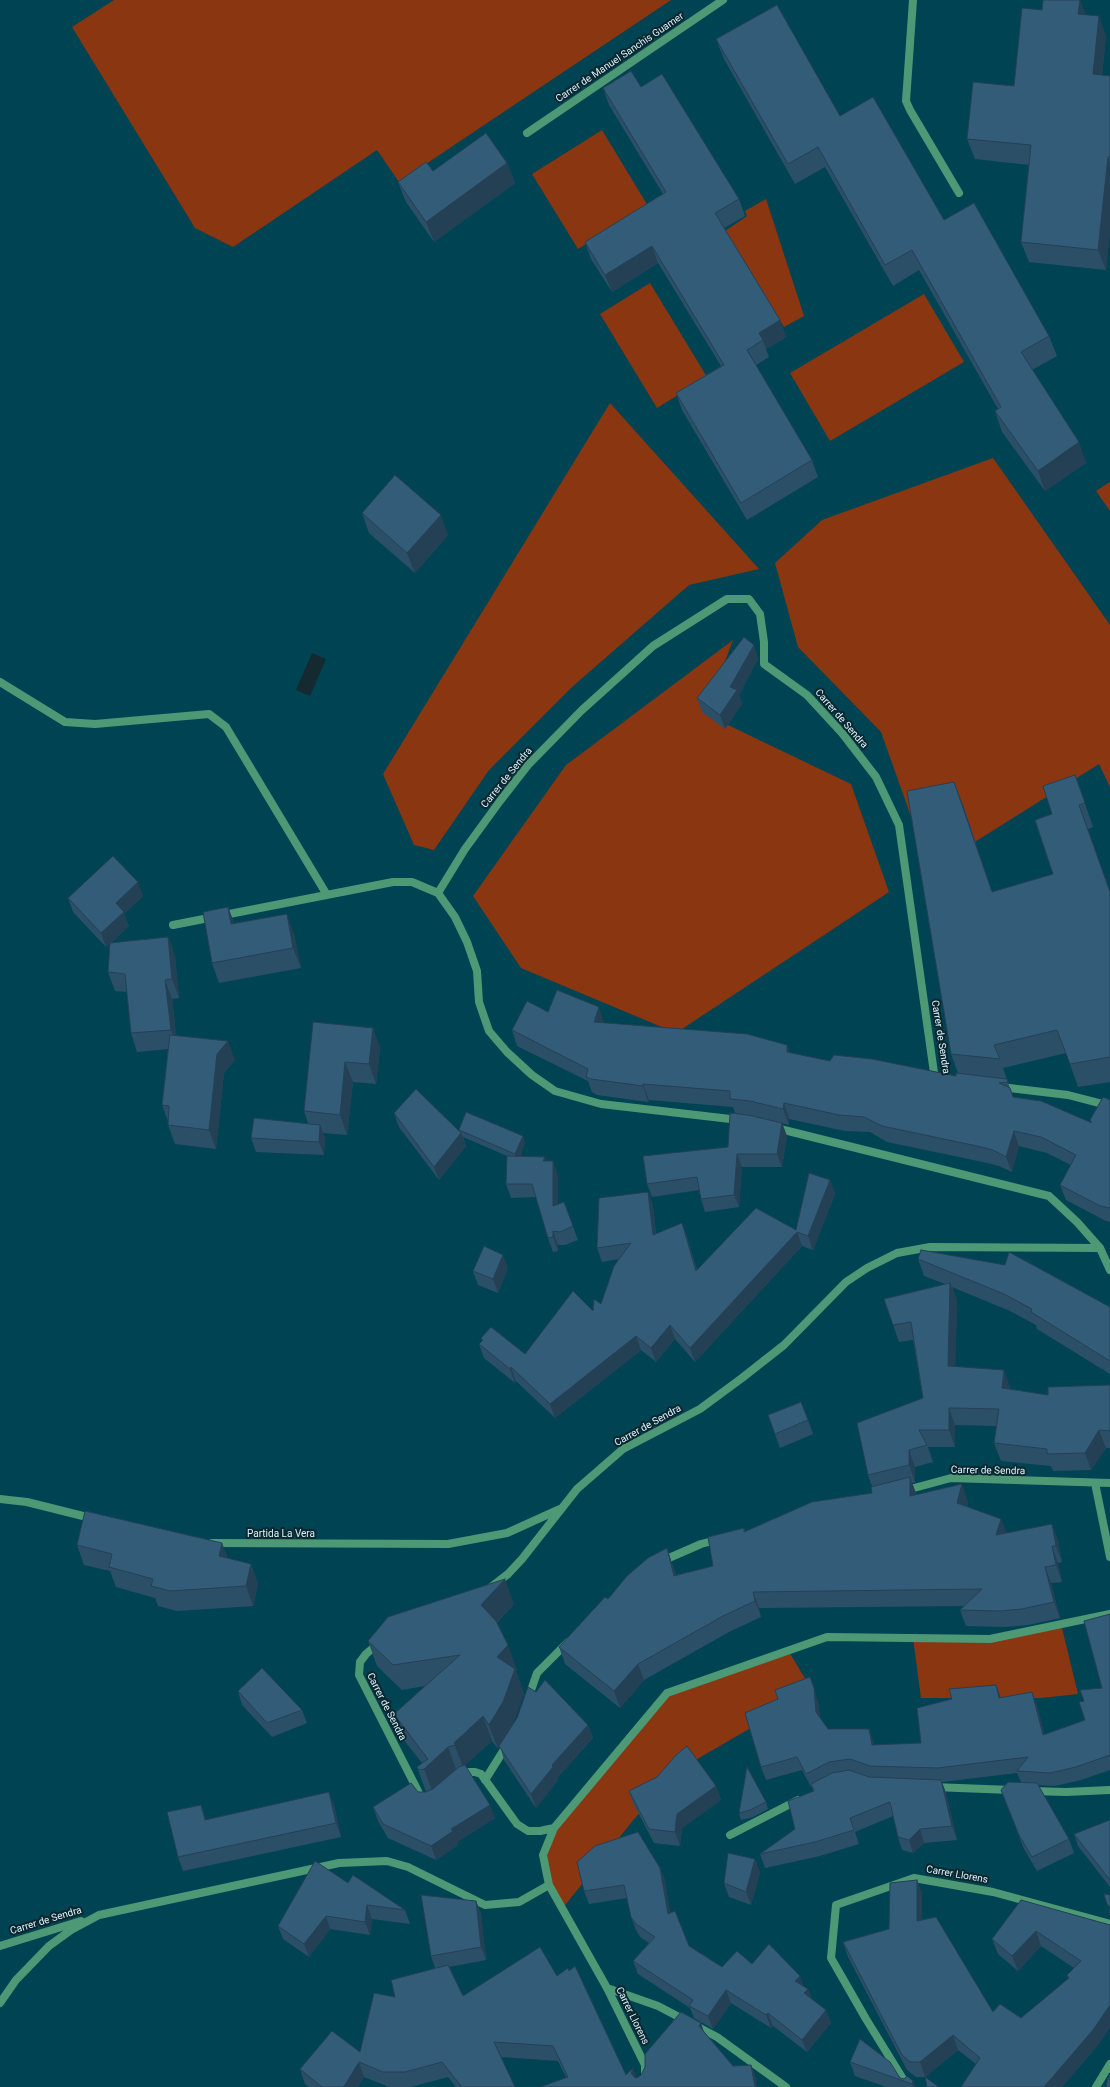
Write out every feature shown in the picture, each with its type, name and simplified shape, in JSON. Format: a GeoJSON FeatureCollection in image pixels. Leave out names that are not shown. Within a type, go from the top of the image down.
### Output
{"type":"FeatureCollection","features":[{"type":"Feature","properties":{"kind":"street","name":"Carrer de Manuel Sanchis Guamer"},"geometry":{"type":"LineString","coordinates":[[527,133],[723,0]]}},
{"type":"Feature","properties":{"kind":"street"},"geometry":{"type":"LineString","coordinates":[[913,0],[906,101],[959,192]]}},
{"type":"Feature","properties":{"kind":"street","name":"Carrer de Sendra"},"geometry":{"type":"LineString","coordinates":[[438,894],[465,849],[500,800],[528,765],[582,710],[653,646],[727,599],[750,599],[760,614],[764,642],[764,664],[807,694],[842,733],[876,777],[899,825],[935,1080],[943,1080]]}},
{"type":"Feature","properties":{"kind":"street"},"geometry":{"type":"LineString","coordinates":[[0,682],[65,722],[95,724],[209,714],[226,726],[327,894]]}},
{"type":"Feature","properties":{"kind":"street"},"geometry":{"type":"LineString","coordinates":[[173,925],[393,882],[412,882],[438,894],[455,917],[467,942],[477,971],[479,1002],[489,1031],[507,1052],[532,1075],[555,1091],[601,1104],[746,1121]]}},
{"type":"Feature","properties":{"kind":"street"},"geometry":{"type":"LineString","coordinates":[[990,1086],[1068,1095],[1110,1106]]}},
{"type":"Feature","properties":{"kind":"street"},"geometry":{"type":"LineString","coordinates":[[769,1126],[1049,1196],[1077,1222],[1100,1248],[1110,1270]]}},
{"type":"Feature","properties":{"kind":"street","name":"Carrer de Sendra"},"geometry":{"type":"LineString","coordinates":[[481,1593],[508,1574],[522,1559],[576,1489],[623,1449],[700,1409],[784,1344],[846,1282],[897,1253],[930,1247],[1100,1248]]}},
{"type":"Feature","properties":{"kind":"street","name":"Carrer de Sendra"},"geometry":{"type":"LineString","coordinates":[[898,1492],[951,1478],[1110,1483]]}},
{"type":"Feature","properties":{"kind":"street"},"geometry":{"type":"LineString","coordinates":[[1095,1483],[1110,1557]]}},
{"type":"Feature","properties":{"kind":"street"},"geometry":{"type":"LineString","coordinates":[[0,1499],[27,1502],[100,1520]]}},
{"type":"Feature","properties":{"kind":"street","name":"Partida La Vera"},"geometry":{"type":"LineString","coordinates":[[200,1542],[250,1545],[448,1544],[507,1533],[560,1509]]}},
{"type":"Feature","properties":{"kind":"street"},"geometry":{"type":"LineString","coordinates":[[652,1566],[701,1544],[732,1536]]}},
{"type":"Feature","properties":{"kind":"street"},"geometry":{"type":"LineString","coordinates":[[607,1988],[549,1885],[544,1855],[554,1828],[667,1693],[827,1637],[990,1639],[1110,1614]]}},
{"type":"Feature","properties":{"kind":"street"},"geometry":{"type":"LineString","coordinates":[[525,1708],[537,1673],[576,1633]]}},
{"type":"Feature","properties":{"kind":"street","name":"Carrer de Sendra"},"geometry":{"type":"LineString","coordinates":[[388,1638],[366,1654],[360,1662],[359,1675],[421,1796],[429,1801],[436,1798]]}},
{"type":"Feature","properties":{"kind":"street"},"geometry":{"type":"LineString","coordinates":[[485,1780],[513,1736]]}},
{"type":"Feature","properties":{"kind":"street"},"geometry":{"type":"LineString","coordinates":[[451,1785],[468,1772],[481,1774],[516,1824],[528,1831],[540,1831],[554,1828]]}},
{"type":"Feature","properties":{"kind":"street"},"geometry":{"type":"LineString","coordinates":[[928,1787],[1066,1792],[1110,1790]]}},
{"type":"Feature","properties":{"kind":"street"},"geometry":{"type":"LineString","coordinates":[[730,1835],[807,1796]]}},
{"type":"Feature","properties":{"kind":"street","name":"Carrer de Sendra"},"geometry":{"type":"LineString","coordinates":[[0,1946],[99,1915],[339,1863],[387,1861],[408,1868],[485,1905],[518,1902],[549,1885]]}},
{"type":"Feature","properties":{"kind":"street","name":"Carrer Llorens"},"geometry":{"type":"LineString","coordinates":[[908,2087],[866,2019],[831,1958],[836,1905],[914,1878],[993,1892],[1110,1924]]}},
{"type":"Feature","properties":{"kind":"street","name":"Carrer de Sendra"},"geometry":{"type":"LineString","coordinates":[[0,2003],[16,1980],[49,1946],[71,1930],[99,1915]]}},
{"type":"Feature","properties":{"kind":"street","name":"Carrer Llorens"},"geometry":{"type":"LineString","coordinates":[[607,1988],[645,2066],[645,2081],[642,2087]]}},
{"type":"Feature","properties":{"kind":"street","name":"Carrer Llorens"},"geometry":{"type":"LineString","coordinates":[[607,1988],[658,2006],[717,2037],[786,2087]]}},
{"type":"Feature","properties":{"kind":"street"},"geometry":{"type":"LineString","coordinates":[[1096,2087],[1110,2064]]}},
{"type":"Feature","properties":{"kind":"shaded area"},"geometry":{"type":"Polygon","coordinates":[[[114,0],[671,0],[399,182],[377,150],[233,247],[195,228],[72,27],[114,0]]]}},
{"type":"Feature","properties":{"kind":"shaded area"},"geometry":{"type":"Polygon","coordinates":[[[602,130],[648,206],[578,249],[532,174],[602,130]]]}},
{"type":"Feature","properties":{"kind":"shaded area"},"geometry":{"type":"Polygon","coordinates":[[[766,199],[804,316],[784,327],[725,231],[747,216],[745,211],[766,199]]]}},
{"type":"Feature","properties":{"kind":"shaded area"},"geometry":{"type":"Polygon","coordinates":[[[650,283],[707,377],[657,408],[600,314],[650,283]]]}},
{"type":"Feature","properties":{"kind":"shaded area"},"geometry":{"type":"Polygon","coordinates":[[[924,294],[964,362],[830,441],[790,373],[924,294]]]}},
{"type":"Feature","properties":{"kind":"shaded area"},"geometry":{"type":"Polygon","coordinates":[[[610,403],[759,569],[689,585],[572,687],[489,770],[434,850],[414,845],[383,774],[610,403]]]}},
{"type":"Feature","properties":{"kind":"shaded area"},"geometry":{"type":"Polygon","coordinates":[[[993,458],[1110,625],[1110,787],[1099,764],[930,870],[881,732],[798,647],[775,563],[822,520],[993,458]]]}},
{"type":"Feature","properties":{"kind":"shaded area"},"geometry":{"type":"Polygon","coordinates":[[[1110,482],[1110,511],[1096,491],[1110,482]]]}},
{"type":"Feature","properties":{"kind":"shaded area"},"geometry":{"type":"Polygon","coordinates":[[[733,640],[705,714],[851,784],[889,892],[676,1033],[521,968],[473,896],[566,765],[733,640]]]}},
{"type":"Feature","properties":{"kind":"shaded area"},"geometry":{"type":"Polygon","coordinates":[[[1061,1624],[1078,1694],[1041,1698],[921,1698],[913,1638],[990,1639],[1061,1624]]]}},
{"type":"Feature","properties":{"kind":"shaded area"},"geometry":{"type":"Polygon","coordinates":[[[788,1650],[813,1692],[680,1769],[635,1818],[562,1909],[549,1885],[543,1855],[554,1828],[667,1693],[788,1650]]]}},
{"type":"Feature","properties":{"kind":"water"},"geometry":{"type":"Polygon","coordinates":[[[312,653],[326,659],[310,696],[296,690],[312,653]]]}},
{"type":"Feature","properties":{"kind":"building"},"geometry":{"type":"Polygon","coordinates":[[[1043,0],[1080,0],[1078,14],[1099,16],[1093,74],[1110,76],[1110,157],[1108,157],[1098,250],[1021,242],[1031,145],[967,139],[973,82],[1014,86],[1022,8],[1042,10],[1043,0]]]}},
{"type":"Feature","properties":{"kind":"building"},"geometry":{"type":"Polygon","coordinates":[[[777,5],[840,116],[873,97],[944,220],[974,203],[1049,336],[1021,352],[1079,442],[1038,471],[995,411],[1001,407],[912,250],[885,265],[818,147],[788,164],[716,39],[777,5]]]}},
{"type":"Feature","properties":{"kind":"building"},"geometry":{"type":"Polygon","coordinates":[[[631,71],[641,87],[662,74],[739,199],[715,213],[780,320],[759,333],[763,340],[747,350],[812,460],[741,503],[676,393],[724,365],[652,246],[605,275],[585,242],[666,192],[603,88],[631,71]]]}},
{"type":"Feature","properties":{"kind":"building"},"geometry":{"type":"Polygon","coordinates":[[[486,133],[507,163],[426,222],[398,182],[426,162],[433,171],[486,133]]]}},
{"type":"Feature","properties":{"kind":"building"},"geometry":{"type":"Polygon","coordinates":[[[395,475],[441,515],[407,553],[362,513],[395,475]]]}},
{"type":"Feature","properties":{"kind":"building"},"geometry":{"type":"Polygon","coordinates":[[[744,637],[754,645],[730,687],[737,690],[720,715],[697,698],[744,637]]]}},
{"type":"Feature","properties":{"kind":"building"},"geometry":{"type":"Polygon","coordinates":[[[1075,775],[1085,803],[1079,805],[1110,892],[1110,1057],[1070,1064],[1057,1030],[994,1045],[1000,1059],[951,1054],[907,791],[954,782],[992,892],[1053,874],[1035,820],[1052,814],[1043,786],[1075,775]]]}},
{"type":"Feature","properties":{"kind":"building"},"geometry":{"type":"Polygon","coordinates":[[[113,856],[138,882],[116,903],[124,912],[101,933],[68,898],[113,856]]]}},
{"type":"Feature","properties":{"kind":"building"},"geometry":{"type":"Polygon","coordinates":[[[228,907],[231,924],[287,914],[293,948],[212,963],[203,912],[228,907]]]}},
{"type":"Feature","properties":{"kind":"building"},"geometry":{"type":"Polygon","coordinates":[[[168,937],[172,979],[165,980],[171,1030],[131,1033],[125,974],[108,972],[110,943],[168,937]]]}},
{"type":"Feature","properties":{"kind":"building"},"geometry":{"type":"Polygon","coordinates":[[[557,990],[599,1007],[594,1022],[747,1034],[787,1045],[787,1052],[830,1061],[834,1055],[872,1059],[956,1076],[956,1073],[1007,1079],[1008,1082],[999,1083],[1010,1088],[1013,1097],[1041,1101],[1092,1123],[1090,1120],[1103,1097],[1110,1100],[1110,1208],[1100,1206],[1060,1185],[1076,1155],[1041,1137],[1014,1131],[1006,1157],[993,1150],[977,1146],[882,1126],[864,1117],[839,1115],[784,1103],[783,1109],[750,1101],[730,1099],[730,1091],[643,1084],[643,1086],[591,1079],[586,1077],[588,1069],[512,1030],[527,1001],[548,1012],[557,990]]]}},
{"type":"Feature","properties":{"kind":"building"},"geometry":{"type":"Polygon","coordinates":[[[313,1022],[373,1028],[369,1064],[345,1062],[340,1115],[304,1111],[313,1022]]]}},
{"type":"Feature","properties":{"kind":"building"},"geometry":{"type":"Polygon","coordinates":[[[170,1035],[228,1041],[217,1054],[209,1130],[168,1125],[169,1106],[162,1105],[170,1035]]]}},
{"type":"Feature","properties":{"kind":"building"},"geometry":{"type":"Polygon","coordinates":[[[416,1089],[461,1133],[434,1167],[394,1113],[416,1089]]]}},
{"type":"Feature","properties":{"kind":"building"},"geometry":{"type":"Polygon","coordinates":[[[466,1112],[523,1136],[515,1154],[459,1130],[466,1112]]]}},
{"type":"Feature","properties":{"kind":"building"},"geometry":{"type":"Polygon","coordinates":[[[730,1113],[748,1115],[782,1123],[777,1154],[737,1154],[734,1195],[701,1199],[697,1177],[647,1184],[643,1156],[728,1147],[730,1113]]]}},
{"type":"Feature","properties":{"kind":"building"},"geometry":{"type":"Polygon","coordinates":[[[254,1118],[320,1125],[319,1142],[251,1138],[254,1118]]]}},
{"type":"Feature","properties":{"kind":"building"},"geometry":{"type":"Polygon","coordinates":[[[507,1156],[545,1157],[543,1161],[553,1161],[553,1206],[564,1202],[573,1226],[560,1232],[553,1231],[553,1237],[548,1238],[532,1184],[506,1184],[507,1156]]]}},
{"type":"Feature","properties":{"kind":"building"},"geometry":{"type":"Polygon","coordinates":[[[809,1173],[830,1180],[808,1236],[797,1232],[690,1348],[670,1325],[651,1348],[636,1336],[550,1404],[511,1367],[510,1369],[479,1344],[483,1340],[481,1338],[491,1327],[525,1354],[573,1291],[593,1311],[594,1299],[601,1304],[614,1266],[631,1243],[597,1248],[599,1198],[648,1192],[653,1235],[682,1223],[696,1271],[756,1208],[796,1230],[809,1173]]]}},
{"type":"Feature","properties":{"kind":"building"},"geometry":{"type":"Polygon","coordinates":[[[484,1246],[503,1255],[493,1279],[473,1271],[484,1246]]]}},
{"type":"Feature","properties":{"kind":"building"},"geometry":{"type":"Polygon","coordinates":[[[921,1250],[1005,1265],[1009,1252],[1110,1307],[1110,1361],[1031,1312],[1032,1309],[1004,1294],[918,1259],[921,1250]]]}},
{"type":"Feature","properties":{"kind":"building"},"geometry":{"type":"Polygon","coordinates":[[[950,1283],[948,1366],[1004,1370],[1002,1388],[1048,1395],[1048,1387],[1110,1385],[1110,1431],[1099,1430],[1085,1453],[1047,1454],[1047,1449],[994,1443],[999,1409],[949,1408],[949,1430],[919,1430],[927,1445],[909,1450],[909,1465],[868,1475],[857,1423],[923,1398],[911,1322],[893,1325],[884,1299],[950,1283]]]}},
{"type":"Feature","properties":{"kind":"building"},"geometry":{"type":"Polygon","coordinates":[[[801,1402],[808,1420],[775,1434],[768,1415],[801,1402]]]}},
{"type":"Feature","properties":{"kind":"building"},"geometry":{"type":"Polygon","coordinates":[[[910,1477],[910,1496],[962,1484],[957,1503],[1001,1519],[996,1535],[1052,1524],[1056,1546],[1052,1546],[1056,1565],[1045,1567],[1054,1602],[1022,1609],[1000,1611],[960,1610],[982,1589],[753,1592],[755,1601],[723,1616],[638,1664],[614,1691],[559,1647],[605,1597],[608,1599],[627,1576],[648,1558],[667,1548],[674,1576],[713,1566],[708,1537],[744,1528],[744,1532],[812,1502],[872,1493],[871,1487],[910,1477]]]}},
{"type":"Feature","properties":{"kind":"building"},"geometry":{"type":"Polygon","coordinates":[[[85,1511],[222,1543],[219,1556],[251,1564],[246,1586],[170,1591],[151,1586],[153,1579],[109,1567],[112,1554],[77,1545],[85,1511]]]}},
{"type":"Feature","properties":{"kind":"building"},"geometry":{"type":"Polygon","coordinates":[[[505,1579],[481,1605],[496,1621],[508,1645],[497,1657],[515,1669],[503,1702],[489,1725],[483,1716],[454,1743],[455,1745],[448,1747],[424,1769],[419,1770],[417,1767],[428,1759],[394,1714],[460,1655],[393,1665],[368,1641],[388,1617],[505,1579]]]}},
{"type":"Feature","properties":{"kind":"building"},"geometry":{"type":"Polygon","coordinates":[[[1110,1614],[1110,1755],[1076,1767],[1050,1773],[1017,1771],[1028,1757],[938,1768],[870,1766],[850,1759],[829,1762],[806,1774],[797,1757],[761,1767],[745,1713],[778,1699],[775,1690],[810,1677],[814,1688],[816,1712],[828,1729],[869,1729],[872,1745],[921,1743],[917,1708],[952,1699],[949,1689],[996,1685],[999,1698],[1032,1692],[1043,1735],[1085,1720],[1079,1702],[1084,1701],[1080,1690],[1102,1688],[1084,1621],[1110,1614]]]}},
{"type":"Feature","properties":{"kind":"building"},"geometry":{"type":"Polygon","coordinates":[[[262,1668],[302,1710],[267,1723],[238,1691],[262,1668]]]}},
{"type":"Feature","properties":{"kind":"building"},"geometry":{"type":"Polygon","coordinates":[[[545,1680],[588,1725],[552,1765],[553,1767],[531,1794],[499,1746],[517,1718],[528,1687],[536,1692],[545,1680]]]}},
{"type":"Feature","properties":{"kind":"building"},"geometry":{"type":"Polygon","coordinates":[[[687,1746],[716,1786],[677,1814],[675,1832],[649,1829],[629,1791],[657,1777],[676,1755],[687,1746]]]}},
{"type":"Feature","properties":{"kind":"building"},"geometry":{"type":"Polygon","coordinates":[[[465,1765],[490,1805],[451,1829],[453,1831],[431,1846],[383,1824],[373,1807],[411,1783],[418,1792],[426,1792],[433,1789],[459,1767],[465,1765]]]}},
{"type":"Feature","properties":{"kind":"building"},"geometry":{"type":"Polygon","coordinates":[[[747,1767],[766,1802],[750,1810],[739,1813],[747,1767]]]}},
{"type":"Feature","properties":{"kind":"building"},"geometry":{"type":"Polygon","coordinates":[[[849,1770],[869,1777],[941,1780],[952,1826],[920,1829],[909,1840],[898,1837],[890,1802],[850,1818],[854,1830],[815,1842],[760,1854],[795,1829],[788,1801],[814,1791],[811,1784],[832,1773],[849,1770]]]}},
{"type":"Feature","properties":{"kind":"building"},"geometry":{"type":"Polygon","coordinates":[[[1008,1782],[1037,1783],[1069,1839],[1032,1857],[1019,1835],[1001,1790],[1008,1782]]]}},
{"type":"Feature","properties":{"kind":"building"},"geometry":{"type":"Polygon","coordinates":[[[329,1792],[336,1823],[178,1857],[167,1812],[201,1805],[205,1820],[329,1792]]]}},
{"type":"Feature","properties":{"kind":"building"},"geometry":{"type":"Polygon","coordinates":[[[1110,1820],[1110,1880],[1074,1834],[1110,1820]]]}},
{"type":"Feature","properties":{"kind":"building"},"geometry":{"type":"Polygon","coordinates":[[[638,1832],[660,1868],[668,1914],[675,1911],[689,1946],[722,1967],[737,1951],[752,1964],[769,1944],[800,1976],[795,1981],[808,1989],[804,1993],[826,2010],[802,2040],[768,2013],[766,2015],[726,1990],[708,2016],[689,2006],[693,2000],[633,1961],[655,1937],[636,1924],[631,1917],[624,1885],[584,1891],[577,1862],[595,1846],[638,1832]]]}},
{"type":"Feature","properties":{"kind":"building"},"geometry":{"type":"Polygon","coordinates":[[[728,1853],[755,1859],[746,1892],[724,1883],[728,1853]]]}},
{"type":"Feature","properties":{"kind":"building"},"geometry":{"type":"Polygon","coordinates":[[[315,1861],[348,1883],[353,1875],[405,1910],[367,1905],[365,1922],[326,1916],[304,1944],[278,1926],[315,1861]]]}},
{"type":"Feature","properties":{"kind":"building"},"geometry":{"type":"Polygon","coordinates":[[[917,1880],[917,1921],[936,1917],[993,2012],[1000,2004],[1021,2018],[1069,1978],[1067,1975],[1081,1961],[1036,1931],[1012,1956],[992,1939],[1021,1900],[1110,1925],[1110,2005],[1093,2030],[1044,2087],[961,2087],[980,2058],[953,2035],[920,2062],[910,2062],[902,2055],[843,1942],[889,1929],[890,1883],[917,1880]]]}},
{"type":"Feature","properties":{"kind":"building"},"geometry":{"type":"Polygon","coordinates":[[[1104,1894],[1110,1895],[1110,1908],[1107,1904],[1104,1894]]]}},
{"type":"Feature","properties":{"kind":"building"},"geometry":{"type":"Polygon","coordinates":[[[421,1895],[476,1901],[481,1947],[431,1956],[421,1895]]]}},
{"type":"Feature","properties":{"kind":"building"},"geometry":{"type":"Polygon","coordinates":[[[540,1947],[557,1976],[568,1968],[569,1971],[575,1966],[626,2075],[633,2068],[631,2073],[634,2077],[637,2078],[641,2075],[645,2067],[645,2054],[681,2012],[701,2023],[699,2026],[733,2066],[751,2065],[755,2087],[540,2087],[568,2077],[553,2046],[494,2042],[515,2087],[462,2087],[442,2062],[405,2072],[383,2072],[359,2062],[343,2087],[322,2087],[300,2069],[332,2031],[360,2052],[374,1993],[395,1997],[391,1980],[448,1965],[463,1996],[540,1947]]]}},
{"type":"Feature","properties":{"kind":"building"},"geometry":{"type":"Polygon","coordinates":[[[860,2039],[890,2062],[900,2078],[904,2079],[907,2076],[913,2081],[912,2084],[850,2062],[860,2039]]]}},
{"type":"Feature","properties":{"kind":"building"},"geometry":{"type":"Polygon","coordinates":[[[1110,2076],[1110,2087],[1106,2087],[1108,2078],[1110,2076]]]}},
{"type":"Feature","properties":{"kind":"building"},"geometry":{"type":"Polygon","coordinates":[[[925,2077],[939,2087],[927,2087],[925,2077]]]}}]}
